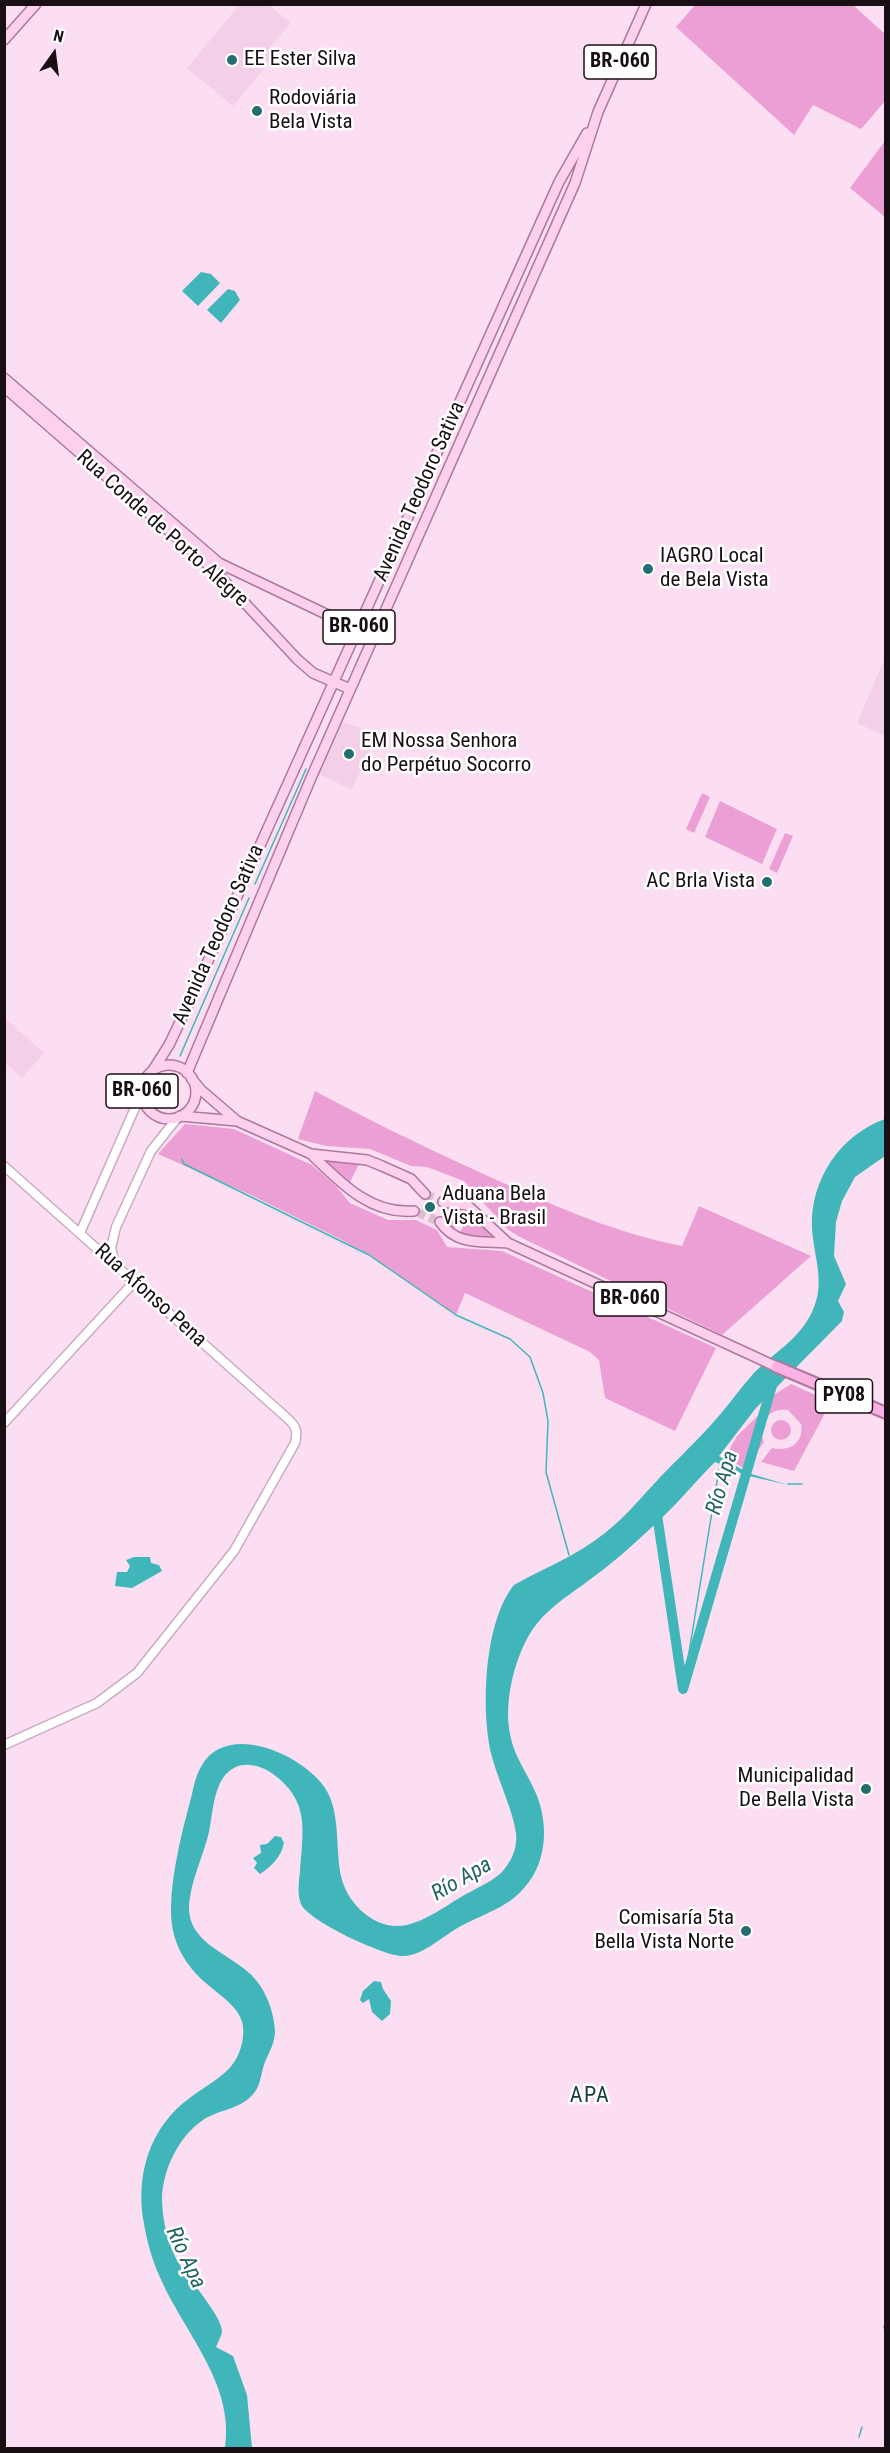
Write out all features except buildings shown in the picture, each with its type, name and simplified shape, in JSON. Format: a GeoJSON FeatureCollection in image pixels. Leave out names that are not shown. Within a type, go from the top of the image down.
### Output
{"type":"FeatureCollection","features":[{"type":"Feature","properties":{"kind":"highway","name":"PY08"},"geometry":{"type":"LineString","coordinates":[[777,1366],[885,1413]]}},
{"type":"Feature","properties":{"kind":"main road"},"geometry":{"type":"LineString","coordinates":[[4,40],[36,4]]}},
{"type":"Feature","properties":{"kind":"main road","name":"Avenida Teodoro Sativa"},"geometry":{"type":"LineString","coordinates":[[153,1070],[169,1045],[189,1003],[559,182],[598,112],[646,4]]}},
{"type":"Feature","properties":{"kind":"main road","name":"Avenida Teodoro Sativa"},"geometry":{"type":"LineString","coordinates":[[189,1075],[258,901],[574,187],[598,112]]}},
{"type":"Feature","properties":{"kind":"main road"},"geometry":{"type":"LineString","coordinates":[[559,182],[566,180],[574,187]]}},
{"type":"Feature","properties":{"kind":"main road","name":"Rua Conde de Porto Alegre"},"geometry":{"type":"LineString","coordinates":[[4,378],[219,563],[374,637]]}},
{"type":"Feature","properties":{"kind":"main road","name":"Rua Conde de Porto Alegre"},"geometry":{"type":"LineString","coordinates":[[4,387],[199,556],[313,673],[350,689]]}},
{"type":"Feature","properties":{"kind":"main road","name":"BR-060"},"geometry":{"type":"LineString","coordinates":[[237,1120],[179,1116],[164,1118],[151,1112],[142,1092],[145,1080],[153,1070],[174,1066],[189,1075],[237,1120],[311,1154],[366,1160],[406,1176],[424,1194],[416,1211],[392,1211],[351,1193],[311,1154]]}},
{"type":"Feature","properties":{"kind":"main road","name":"BR-060"},"geometry":{"type":"LineString","coordinates":[[179,1116],[191,1106],[194,1099],[194,1084],[189,1075]]}},
{"type":"Feature","properties":{"kind":"main road","name":"BR-060"},"geometry":{"type":"LineString","coordinates":[[508,1243],[460,1239],[447,1232],[437,1221],[445,1203],[467,1205],[508,1243],[777,1366]]}},
{"type":"Feature","properties":{"kind":"street"},"geometry":{"type":"LineString","coordinates":[[80,1233],[142,1092]]}},
{"type":"Feature","properties":{"kind":"street"},"geometry":{"type":"LineString","coordinates":[[115,1264],[111,1244],[120,1218],[151,1151],[179,1116]]}},
{"type":"Feature","properties":{"kind":"street","name":"Rua Afonso Pena"},"geometry":{"type":"LineString","coordinates":[[4,1166],[296,1426],[295,1443],[244,1536],[205,1590],[137,1673],[97,1703],[4,1745]]}},
{"type":"Feature","properties":{"kind":"street"},"geometry":{"type":"LineString","coordinates":[[4,1424],[134,1282]]}},
{"type":"Feature","properties":{"kind":"shaded area","name":"EE Ester Silva"},"geometry":{"type":"Polygon","coordinates":[[[240,4],[269,5],[291,23],[270,47],[277,53],[233,106],[187,68],[240,4]]]}},
{"type":"Feature","properties":{"kind":"shaded area"},"geometry":{"type":"Polygon","coordinates":[[[695,5],[853,5],[885,34],[885,101],[861,129],[813,105],[794,135],[676,27],[695,5]]]}},
{"type":"Feature","properties":{"kind":"shaded area"},"geometry":{"type":"Polygon","coordinates":[[[885,141],[885,217],[850,188],[885,141]]]}},
{"type":"Feature","properties":{"kind":"shaded area"},"geometry":{"type":"Polygon","coordinates":[[[885,658],[885,736],[857,723],[885,658]]]}},
{"type":"Feature","properties":{"kind":"shaded area","name":"EM Nossa Senhora do Perpétuo Socorro"},"geometry":{"type":"Polygon","coordinates":[[[343,722],[377,733],[352,790],[319,774],[343,722]]]}},
{"type":"Feature","properties":{"kind":"shaded area"},"geometry":{"type":"Polygon","coordinates":[[[702,793],[710,797],[694,833],[686,829],[702,793]]]}},
{"type":"Feature","properties":{"kind":"shaded area"},"geometry":{"type":"Polygon","coordinates":[[[720,801],[777,829],[762,864],[705,837],[720,801]]]}},
{"type":"Feature","properties":{"kind":"shaded area"},"geometry":{"type":"Polygon","coordinates":[[[785,833],[793,836],[777,873],[769,869],[785,833]]]}},
{"type":"Feature","properties":{"kind":"shaded area"},"geometry":{"type":"Polygon","coordinates":[[[5,1018],[44,1053],[22,1078],[5,1062],[5,1018]]]}},
{"type":"Feature","properties":{"kind":"shaded area"},"geometry":{"type":"Polygon","coordinates":[[[315,1091],[384,1127],[523,1192],[567,1211],[635,1235],[682,1246],[699,1206],[811,1256],[722,1335],[520,1237],[507,1229],[464,1181],[427,1167],[411,1166],[370,1149],[326,1146],[298,1139],[315,1091]]]}},
{"type":"Feature","properties":{"kind":"shaded area"},"geometry":{"type":"Polygon","coordinates":[[[185,1124],[234,1129],[312,1165],[336,1186],[350,1203],[388,1220],[416,1220],[437,1230],[447,1247],[502,1251],[716,1348],[675,1431],[605,1398],[599,1360],[590,1352],[465,1293],[456,1315],[369,1255],[340,1239],[253,1196],[158,1154],[185,1124]]]}},
{"type":"Feature","properties":{"kind":"shaded area"},"geometry":{"type":"Polygon","coordinates":[[[322,1160],[360,1162],[349,1184],[322,1160]]]}},
{"type":"Feature","properties":{"kind":"shaded area"},"geometry":{"type":"Polygon","coordinates":[[[457,1206],[463,1213],[452,1233],[441,1222],[448,1208],[457,1206]]]}},
{"type":"Feature","properties":{"kind":"shaded area"},"geometry":{"type":"Polygon","coordinates":[[[469,1211],[496,1238],[459,1236],[469,1211]]]}},
{"type":"Feature","properties":{"kind":"shaded area"},"geometry":{"type":"Polygon","coordinates":[[[791,1384],[831,1402],[794,1471],[761,1462],[772,1448],[785,1449],[798,1441],[801,1424],[788,1410],[775,1411],[766,1418],[762,1429],[764,1442],[745,1469],[725,1457],[737,1436],[772,1402],[774,1395],[791,1384]]]}},
{"type":"Feature","properties":{"kind":"shaded area"},"geometry":{"type":"Polygon","coordinates":[[[781,1420],[788,1423],[791,1430],[788,1437],[781,1440],[774,1437],[771,1430],[774,1423],[781,1420]]]}},
{"type":"Feature","properties":{"kind":"water"},"geometry":{"type":"Polygon","coordinates":[[[201,272],[211,274],[220,283],[198,306],[182,291],[201,272]]]}},
{"type":"Feature","properties":{"kind":"water"},"geometry":{"type":"Polygon","coordinates":[[[228,289],[235,291],[240,300],[221,323],[207,310],[228,289]]]}},
{"type":"Feature","properties":{"kind":"water"},"geometry":{"type":"Polygon","coordinates":[[[885,1119],[885,1156],[855,1177],[842,1201],[836,1222],[834,1256],[846,1284],[838,1301],[844,1312],[842,1321],[756,1408],[719,1456],[748,1473],[788,1485],[745,1475],[715,1462],[636,1542],[547,1613],[528,1637],[518,1659],[511,1684],[508,1722],[514,1748],[542,1812],[544,1839],[538,1865],[520,1892],[500,1907],[461,1926],[417,1953],[402,1956],[380,1950],[331,1928],[301,1904],[299,1888],[302,1817],[299,1806],[285,1784],[269,1771],[243,1765],[228,1772],[219,1786],[208,1837],[192,1887],[189,1908],[191,1920],[195,1930],[202,1938],[254,1977],[270,2007],[275,2035],[258,2086],[249,2099],[209,2116],[194,2127],[180,2144],[165,2176],[162,2198],[166,2232],[174,2255],[217,2317],[222,2332],[216,2347],[233,2356],[247,2395],[252,2448],[225,2448],[226,2424],[215,2380],[156,2269],[144,2224],[142,2206],[144,2171],[155,2138],[177,2109],[225,2073],[237,2058],[243,2037],[241,2020],[233,2006],[196,1974],[183,1956],[176,1942],[171,1920],[176,1865],[200,1768],[214,1752],[229,1745],[247,1744],[265,1748],[300,1764],[325,1788],[330,1798],[336,1819],[341,1876],[349,1896],[365,1914],[384,1924],[407,1925],[421,1920],[500,1874],[513,1855],[516,1833],[512,1814],[491,1753],[486,1713],[486,1690],[491,1643],[504,1601],[514,1585],[584,1548],[618,1522],[721,1414],[753,1374],[800,1331],[812,1312],[818,1291],[818,1270],[812,1228],[816,1193],[822,1177],[831,1162],[854,1136],[885,1119]]]}},
{"type":"Feature","properties":{"kind":"water"},"geometry":{"type":"Polygon","coordinates":[[[134,1557],[150,1557],[151,1563],[159,1565],[162,1571],[132,1588],[115,1586],[117,1572],[127,1572],[130,1566],[126,1560],[134,1557]]]}},
{"type":"Feature","properties":{"kind":"water"},"geometry":{"type":"Polygon","coordinates":[[[275,1836],[281,1837],[284,1843],[283,1848],[275,1861],[260,1874],[254,1868],[257,1863],[253,1858],[261,1853],[260,1845],[267,1844],[275,1836]]]}},
{"type":"Feature","properties":{"kind":"water"},"geometry":{"type":"Polygon","coordinates":[[[374,1981],[381,1982],[391,2001],[390,2014],[382,2021],[372,2012],[369,1999],[363,2003],[360,2000],[363,1991],[374,1981]]]}},
{"type":"Feature","properties":{"kind":"waterway"},"geometry":{"type":"LineString","coordinates":[[255,884],[306,769]]}},
{"type":"Feature","properties":{"kind":"waterway"},"geometry":{"type":"LineString","coordinates":[[180,1056],[249,898]]}},
{"type":"Feature","properties":{"kind":"waterway"},"geometry":{"type":"LineString","coordinates":[[182,1159],[184,1164],[369,1255],[456,1315],[510,1339],[530,1357],[543,1393],[548,1421],[546,1472],[569,1555]]}},
{"type":"Feature","properties":{"kind":"waterway","name":"Río Apa"},"geometry":{"type":"LineString","coordinates":[[656,1508],[683,1689],[773,1382]]}},
{"type":"Feature","properties":{"kind":"waterway"},"geometry":{"type":"LineString","coordinates":[[683,1689],[720,1463]]}},
{"type":"Feature","properties":{"kind":"waterway"},"geometry":{"type":"LineString","coordinates":[[788,1484],[802,1484]]}},
{"type":"Feature","properties":{"kind":"waterway"},"geometry":{"type":"LineString","coordinates":[[884,2328],[886,2318]]}},
{"type":"Feature","properties":{"kind":"waterway"},"geometry":{"type":"LineString","coordinates":[[859,2437],[862,2427]]}},
{"type":"Feature","properties":{"kind":"tunnel"},"geometry":{"type":"LineString","coordinates":[[425,1194],[443,1202]]}},
{"type":"Feature","properties":{"kind":"tunnel"},"geometry":{"type":"LineString","coordinates":[[417,1212],[435,1220]]}},
{"type":"Feature","properties":{"kind":"place","name":"EE Ester Silva"},"geometry":{"type":"Point","coordinates":[232,60]}},
{"type":"Feature","properties":{"kind":"place","name":"Rodoviária Bela Vista"},"geometry":{"type":"Point","coordinates":[257,111]}},
{"type":"Feature","properties":{"kind":"place","name":"IAGRO Local de Bela Vista"},"geometry":{"type":"Point","coordinates":[648,569]}},
{"type":"Feature","properties":{"kind":"place","name":"EM Nossa Senhora do Perpétuo Socorro"},"geometry":{"type":"Point","coordinates":[349,754]}},
{"type":"Feature","properties":{"kind":"place","name":"AC Brla Vista"},"geometry":{"type":"Point","coordinates":[767,882]}},
{"type":"Feature","properties":{"kind":"place","name":"Aduana Bela Vista - Brasil"},"geometry":{"type":"Point","coordinates":[430,1207]}},
{"type":"Feature","properties":{"kind":"place","name":"Municipalidad De Bella Vista"},"geometry":{"type":"Point","coordinates":[866,1789]}},
{"type":"Feature","properties":{"kind":"place","name":"Comisaría 5ta Bella Vista Norte"},"geometry":{"type":"Point","coordinates":[746,1931]}},
{"type":"Feature","properties":{"kind":"district","name":"APA"},"geometry":{"type":"Point","coordinates":[590,2096]}}]}
